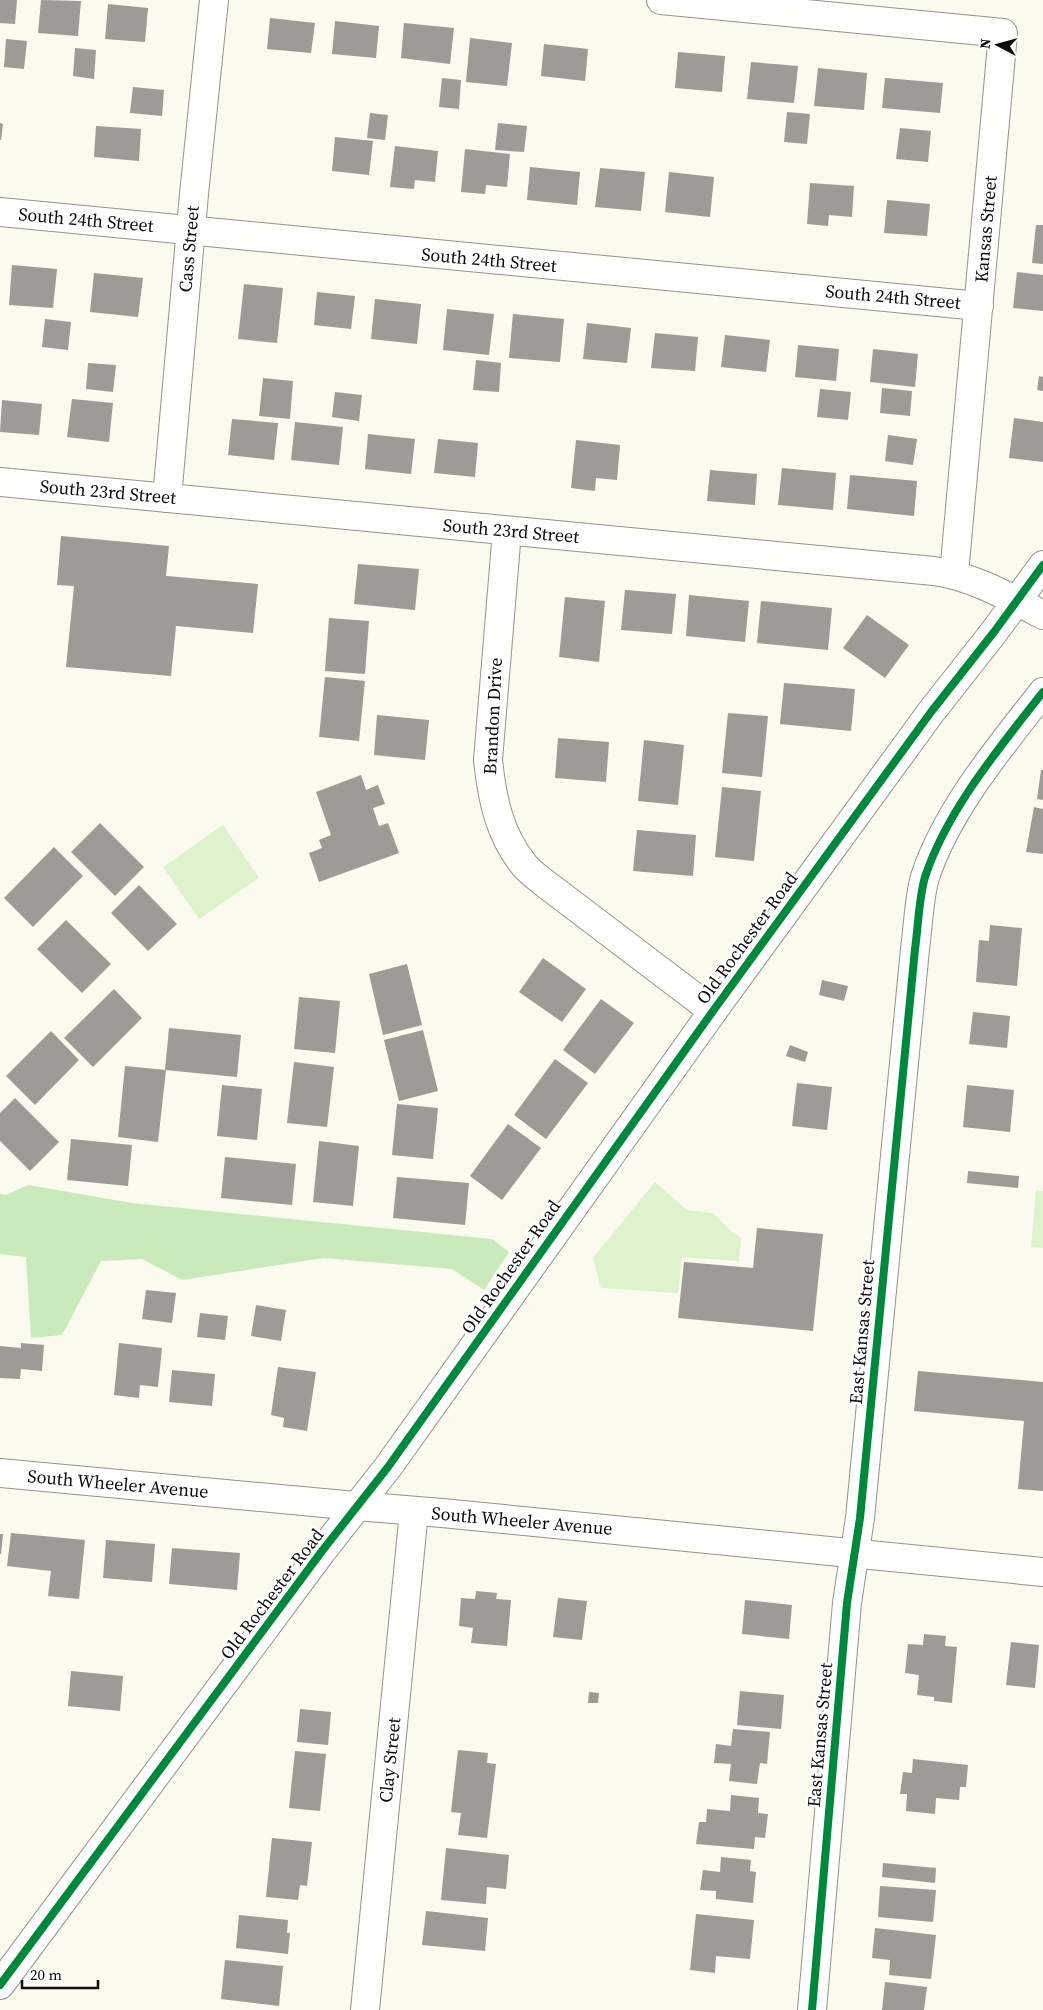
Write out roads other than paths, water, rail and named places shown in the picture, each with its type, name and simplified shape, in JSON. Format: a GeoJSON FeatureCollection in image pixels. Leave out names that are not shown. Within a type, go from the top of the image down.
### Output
{"type":"FeatureCollection","features":[{"type":"Feature","properties":{"kind":"street","name":"Cass Street"},"geometry":{"type":"LineString","coordinates":[[167,498],[214,0]]}},
{"type":"Feature","properties":{"kind":"street"},"geometry":{"type":"LineString","coordinates":[[661,0],[781,5]]}},
{"type":"Feature","properties":{"kind":"street","name":"Kansas Street"},"geometry":{"type":"LineString","coordinates":[[781,5],[1003,33],[954,574]]}},
{"type":"Feature","properties":{"kind":"street","name":"South 24th Street"},"geometry":{"type":"LineString","coordinates":[[0,212],[979,306]]}},
{"type":"Feature","properties":{"kind":"street","name":"South 23rd Street"},"geometry":{"type":"LineString","coordinates":[[0,482],[954,574],[990,587],[1043,615]]}},
{"type":"Feature","properties":{"kind":"street","name":"Brandon Drive"},"geometry":{"type":"LineString","coordinates":[[507,531],[488,760],[491,792],[500,827],[524,865],[566,900],[713,1011]]}},
{"type":"Feature","properties":{"kind":"street","name":"Old Rochester Road"},"geometry":{"type":"LineString","coordinates":[[0,1985],[356,1506],[388,1467],[713,1011],[931,712],[1043,565]]}},
{"type":"Feature","properties":{"kind":"street","name":"East Kansas Street"},"geometry":{"type":"LineString","coordinates":[[812,2010],[847,1603],[860,1518],[915,949],[925,878],[951,819],[989,762],[1043,692]]}},
{"type":"Feature","properties":{"kind":"street","name":"South Wheeler Avenue"},"geometry":{"type":"LineString","coordinates":[[0,1473],[1043,1572]]}},
{"type":"Feature","properties":{"kind":"street","name":"Clay Street"},"geometry":{"type":"LineString","coordinates":[[365,2010],[414,1511]]}}]}
